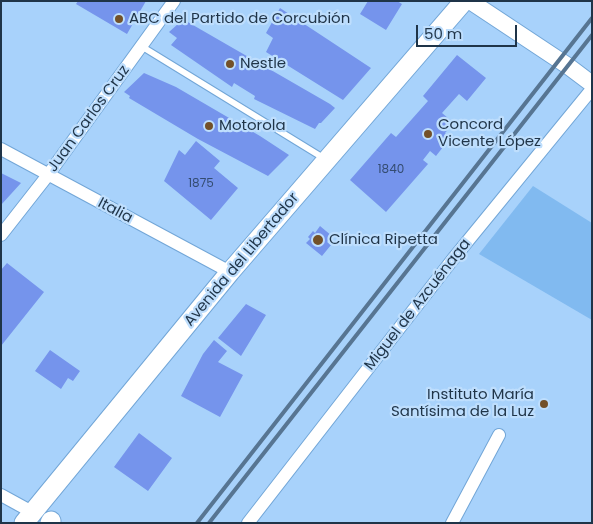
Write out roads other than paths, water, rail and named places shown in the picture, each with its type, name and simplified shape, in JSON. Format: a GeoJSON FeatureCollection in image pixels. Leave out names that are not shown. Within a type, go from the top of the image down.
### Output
{"type":"FeatureCollection","features":[{"type":"Feature","properties":{"kind":"main road","name":"Avenida del Libertador"},"geometry":{"type":"LineString","coordinates":[[28,517],[230,272],[464,1]]}},
{"type":"Feature","properties":{"kind":"street","name":"Juan Carlos Cruz"},"geometry":{"type":"LineString","coordinates":[[1,235],[48,175],[174,1]]}},
{"type":"Feature","properties":{"kind":"street"},"geometry":{"type":"LineString","coordinates":[[470,1],[592,84]]}},
{"type":"Feature","properties":{"kind":"street","name":"Miguel de Azcuénaga"},"geometry":{"type":"LineString","coordinates":[[248,523],[454,259],[592,89]]}},
{"type":"Feature","properties":{"kind":"street","name":"Italia"},"geometry":{"type":"LineString","coordinates":[[1,149],[230,272]]}},
{"type":"Feature","properties":{"kind":"street"},"geometry":{"type":"LineString","coordinates":[[452,523],[499,435]]}},
{"type":"Feature","properties":{"kind":"street"},"geometry":{"type":"LineString","coordinates":[[1,495],[28,517],[52,522]]}},
{"type":"Feature","properties":{"kind":"lane"},"geometry":{"type":"LineString","coordinates":[[141,46],[326,160]]}},
{"type":"Feature","properties":{"kind":"railway"},"geometry":{"type":"LineString","coordinates":[[197,523],[592,18]]}},
{"type":"Feature","properties":{"kind":"railway"},"geometry":{"type":"LineString","coordinates":[[209,523],[592,35]]}},
{"type":"Feature","properties":{"kind":"place","name":"ABC del Partido de Corcubión"},"geometry":{"type":"Point","coordinates":[119,19]}},
{"type":"Feature","properties":{"kind":"place","name":"Nestle"},"geometry":{"type":"Point","coordinates":[230,64]}},
{"type":"Feature","properties":{"kind":"place","name":"Motorola"},"geometry":{"type":"Point","coordinates":[209,126]}},
{"type":"Feature","properties":{"kind":"place","name":"Concord Vicente López"},"geometry":{"type":"Point","coordinates":[428,134]}},
{"type":"Feature","properties":{"kind":"place","name":"Clínica Ripetta"},"geometry":{"type":"Point","coordinates":[318,240]}},
{"type":"Feature","properties":{"kind":"place","name":"Instituto María Santísima de la Luz"},"geometry":{"type":"Point","coordinates":[544,404]}}]}
